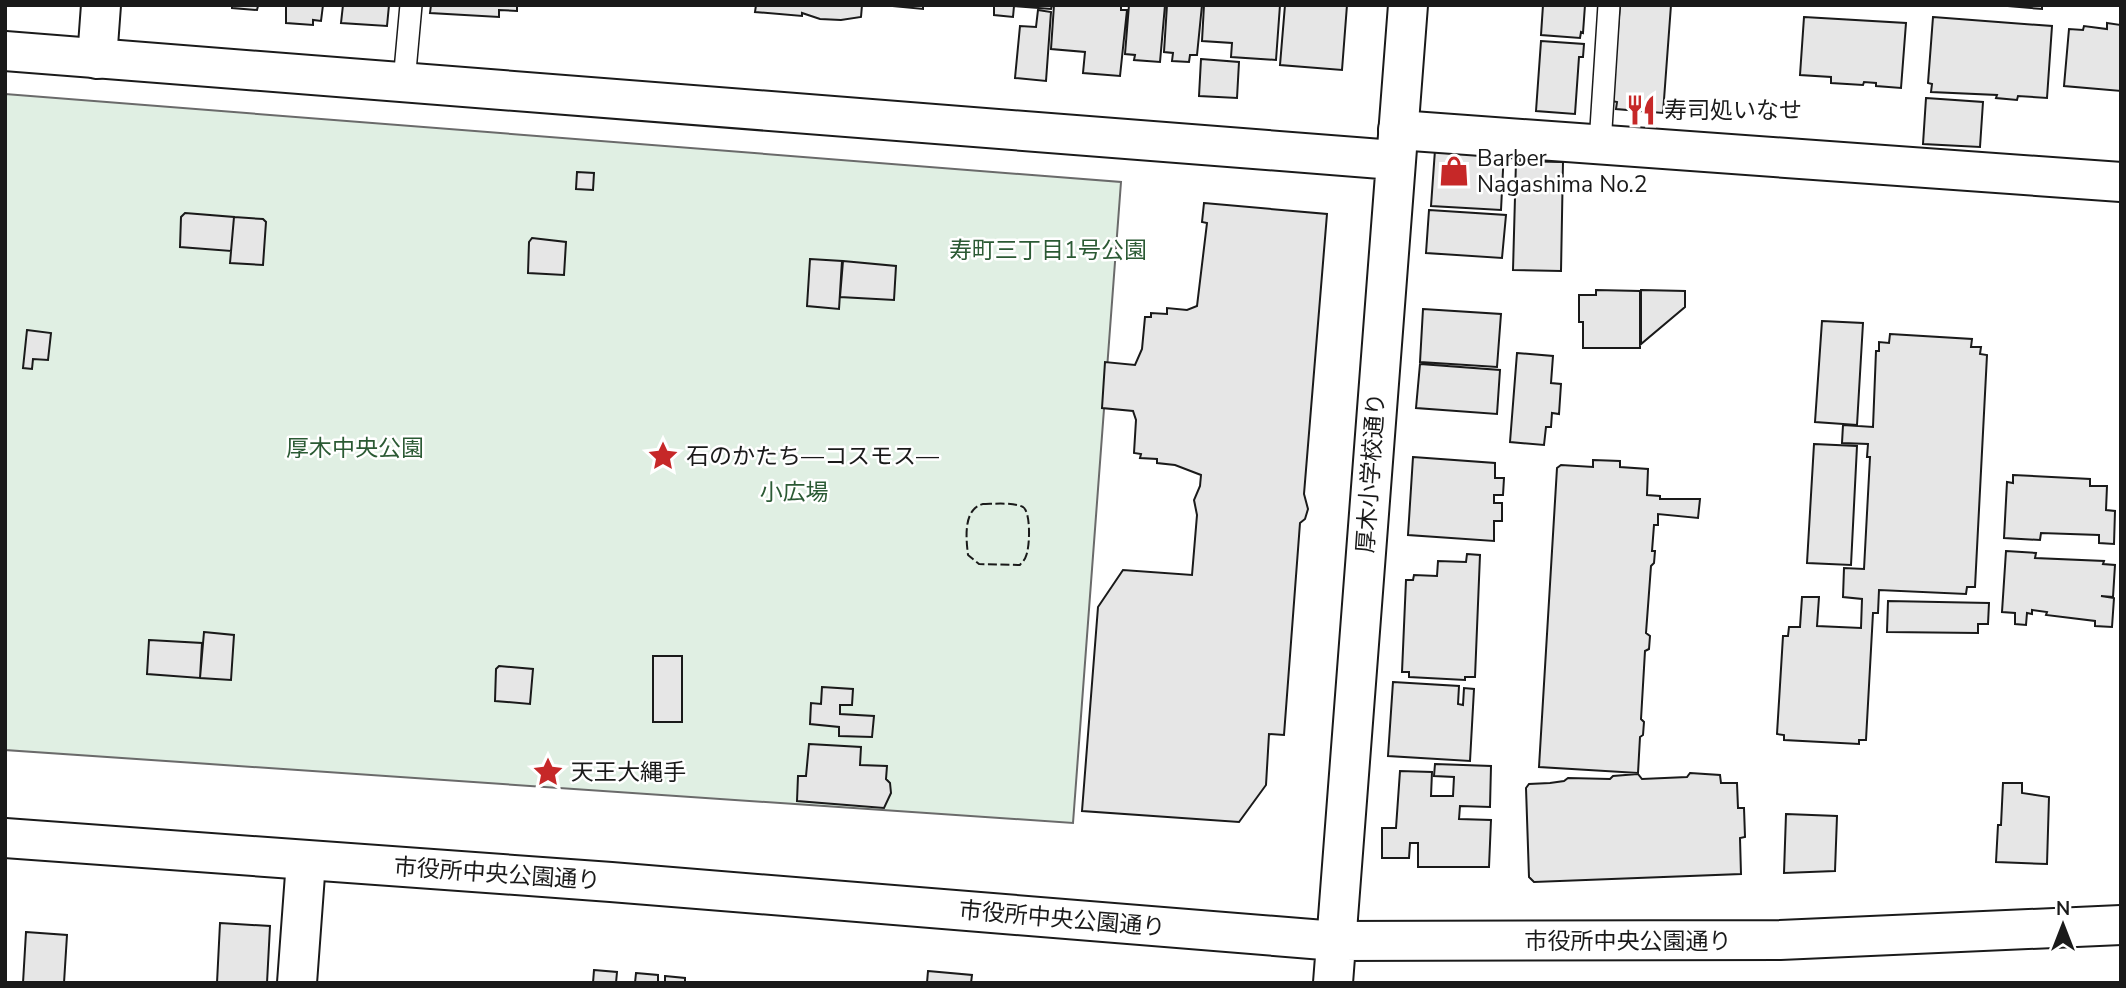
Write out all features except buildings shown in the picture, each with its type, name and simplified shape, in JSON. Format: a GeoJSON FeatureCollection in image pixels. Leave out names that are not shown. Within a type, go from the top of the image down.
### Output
{"type":"FeatureCollection","features":[{"type":"Feature","properties":{"kind":"street"},"geometry":{"type":"LineString","coordinates":[[97,59],[101,5]]}},
{"type":"Feature","properties":{"kind":"street","name":"厚木小学校通り"},"geometry":{"type":"LineString","coordinates":[[1333,983],[1408,5]]}},
{"type":"Feature","properties":{"kind":"street"},"geometry":{"type":"LineString","coordinates":[[5,51],[404,82],[1396,145],[1600,144],[2121,183]]}},
{"type":"Feature","properties":{"kind":"street","name":"市役所中央公園通り"},"geometry":{"type":"LineString","coordinates":[[5,838],[611,882],[1336,941],[1780,940],[2121,925]]}},
{"type":"Feature","properties":{"kind":"street"},"geometry":{"type":"LineString","coordinates":[[297,983],[306,861]]}},
{"type":"Feature","properties":{"kind":"lane"},"geometry":{"type":"LineString","coordinates":[[404,82],[411,5]]}},
{"type":"Feature","properties":{"kind":"lane"},"geometry":{"type":"LineString","coordinates":[[1600,144],[1609,5]]}},
{"type":"Feature","properties":{"kind":"green space","name":"厚木中央公園"},"geometry":{"type":"Polygon","coordinates":[[[5,94],[1121,182],[1073,823],[5,750],[5,94]]]}},
{"type":"Feature","properties":{"kind":"fence"},"geometry":{"type":"LineString","coordinates":[[983,504],[1014,504],[1026,510],[1029,522],[1028,545],[1026,557],[1020,565],[979,564],[968,555],[969,518],[972,512],[983,504]]}},
{"type":"Feature","properties":{"kind":"place","name":"寿司処いなせ"},"geometry":{"type":"Point","coordinates":[1641,110]}},
{"type":"Feature","properties":{"kind":"place","name":"Barber Nagashima No.2"},"geometry":{"type":"Point","coordinates":[1454,171]}},
{"type":"Feature","properties":{"kind":"place","name":"石のかたち—コスモス—"},"geometry":{"type":"Point","coordinates":[663,456]}},
{"type":"Feature","properties":{"kind":"place","name":"天王大縄手"},"geometry":{"type":"Point","coordinates":[548,772]}},
{"type":"Feature","properties":{"kind":"park label","name":"寿町三丁目1号公園"},"geometry":{"type":"Point","coordinates":[1048,250]}},
{"type":"Feature","properties":{"kind":"park label","name":"小広場"},"geometry":{"type":"Point","coordinates":[794,492]}}]}
